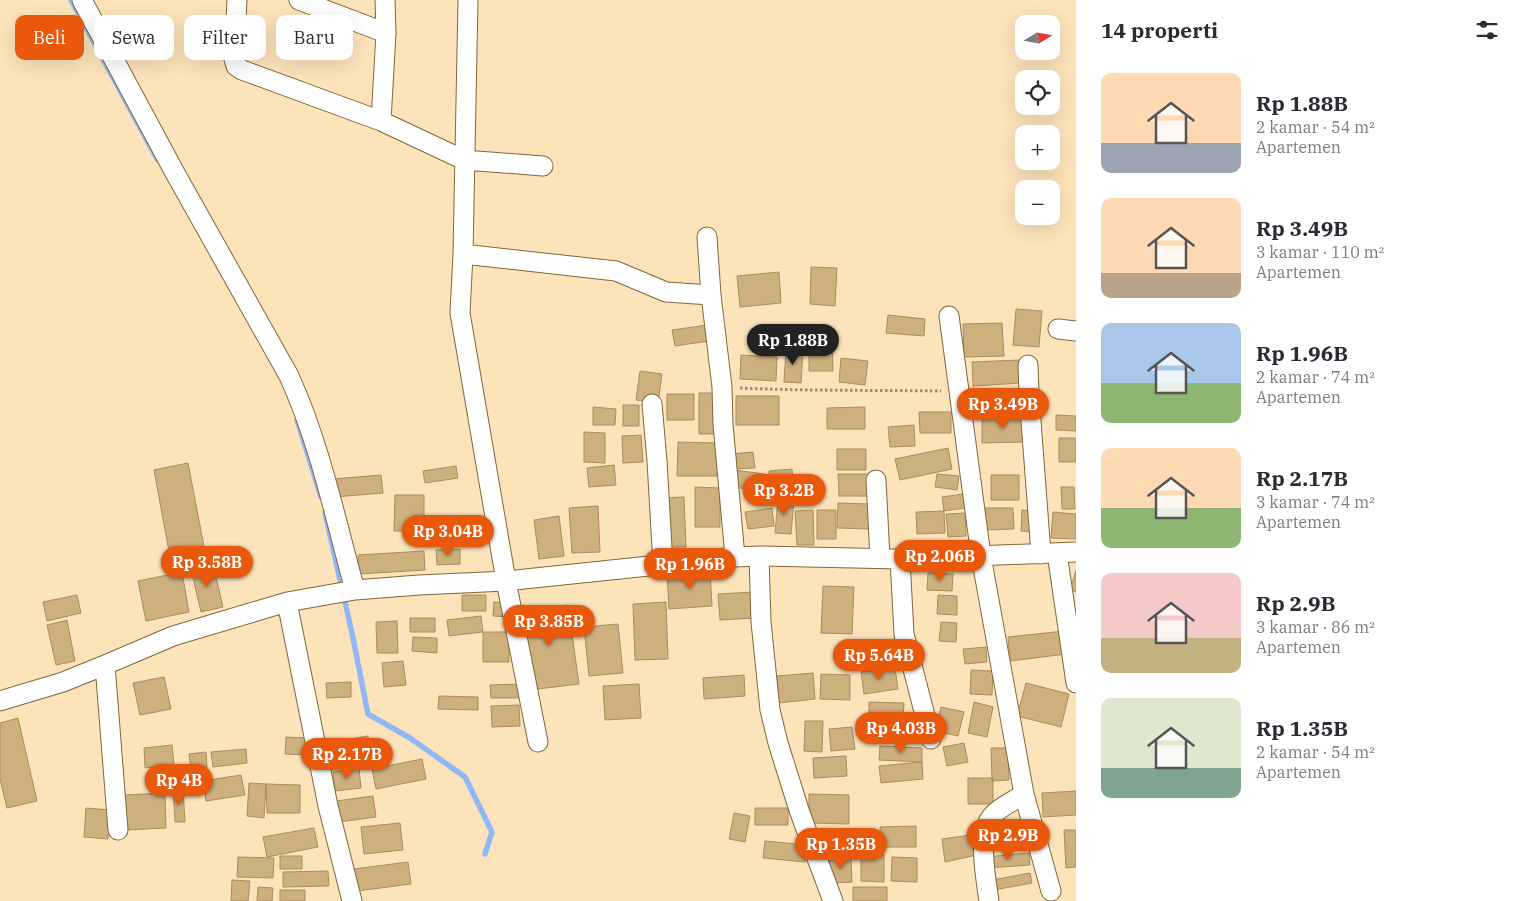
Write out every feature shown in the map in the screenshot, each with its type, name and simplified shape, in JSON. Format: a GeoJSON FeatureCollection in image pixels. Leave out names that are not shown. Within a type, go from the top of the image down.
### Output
{"type":"FeatureCollection","features":[{"type":"Feature","properties":{"kind":"street"},"geometry":{"type":"LineString","coordinates":[[82,0],[301,401],[311,430],[352,590]]}},
{"type":"Feature","properties":{"kind":"street"},"geometry":{"type":"LineString","coordinates":[[237,0],[234,59],[236,66],[242,70],[380,122],[464,160],[543,166]]}},
{"type":"Feature","properties":{"kind":"street"},"geometry":{"type":"LineString","coordinates":[[300,0],[386,33]]}},
{"type":"Feature","properties":{"kind":"street"},"geometry":{"type":"LineString","coordinates":[[380,122],[386,33],[385,0]]}},
{"type":"Feature","properties":{"kind":"street"},"geometry":{"type":"LineString","coordinates":[[468,0],[460,313],[506,581],[538,742]]}},
{"type":"Feature","properties":{"kind":"street"},"geometry":{"type":"LineString","coordinates":[[707,237],[711,294],[722,387],[723,424],[735,557]]}},
{"type":"Feature","properties":{"kind":"street"},"geometry":{"type":"LineString","coordinates":[[463,254],[616,271],[666,292],[711,294]]}},
{"type":"Feature","properties":{"kind":"street"},"geometry":{"type":"LineString","coordinates":[[949,316],[981,556],[1024,794],[1051,891]]}},
{"type":"Feature","properties":{"kind":"street"},"geometry":{"type":"LineString","coordinates":[[1028,365],[1029,394],[1058,553],[1076,683]]}},
{"type":"Feature","properties":{"kind":"street"},"geometry":{"type":"LineString","coordinates":[[652,404],[663,565]]}},
{"type":"Feature","properties":{"kind":"street"},"geometry":{"type":"LineString","coordinates":[[876,480],[880,558]]}},
{"type":"Feature","properties":{"kind":"street"},"geometry":{"type":"LineString","coordinates":[[0,701],[62,682],[173,636],[287,602],[352,590],[506,581],[735,557],[900,559],[1058,553]]}},
{"type":"Feature","properties":{"kind":"street"},"geometry":{"type":"LineString","coordinates":[[759,556],[761,622],[770,710],[778,743],[800,813],[833,901]]}},
{"type":"Feature","properties":{"kind":"street"},"geometry":{"type":"LineString","coordinates":[[900,559],[904,634],[931,739]]}},
{"type":"Feature","properties":{"kind":"street"},"geometry":{"type":"LineString","coordinates":[[287,602],[328,806],[352,901]]}},
{"type":"Feature","properties":{"kind":"street"},"geometry":{"type":"LineString","coordinates":[[105,665],[118,830]]}},
{"type":"Feature","properties":{"kind":"street"},"geometry":{"type":"LineString","coordinates":[[989,901],[984,862],[985,827],[993,814],[1024,794]]}},
{"type":"Feature","properties":{"kind":"path"},"geometry":{"type":"LineString","coordinates":[[722,387],[800,391],[866,390],[1029,394]]}},
{"type":"Feature","properties":{"kind":"building"},"geometry":{"type":"Polygon","coordinates":[[[811,267],[837,268],[835,306],[810,304],[811,267]]]}},
{"type":"Feature","properties":{"kind":"building"},"geometry":{"type":"Polygon","coordinates":[[[779,272],[781,303],[740,307],[737,276],[779,272]]]}},
{"type":"Feature","properties":{"kind":"building"},"geometry":{"type":"Polygon","coordinates":[[[1016,309],[1042,311],[1039,347],[1013,345],[1016,309]]]}},
{"type":"Feature","properties":{"kind":"building"},"geometry":{"type":"Polygon","coordinates":[[[888,315],[925,319],[924,336],[886,333],[888,315]]]}},
{"type":"Feature","properties":{"kind":"building"},"geometry":{"type":"Polygon","coordinates":[[[1002,323],[1004,356],[964,357],[963,324],[1002,323]]]}},
{"type":"Feature","properties":{"kind":"building"},"geometry":{"type":"Polygon","coordinates":[[[707,325],[709,341],[675,346],[672,330],[707,325]]]}},
{"type":"Feature","properties":{"kind":"building"},"geometry":{"type":"Polygon","coordinates":[[[809,328],[832,328],[833,371],[809,371],[809,328]]]}},
{"type":"Feature","properties":{"kind":"building"},"geometry":{"type":"Polygon","coordinates":[[[786,349],[803,350],[801,383],[784,382],[786,349]]]}},
{"type":"Feature","properties":{"kind":"building"},"geometry":{"type":"Polygon","coordinates":[[[741,355],[777,357],[776,381],[740,379],[741,355]]]}},
{"type":"Feature","properties":{"kind":"building"},"geometry":{"type":"Polygon","coordinates":[[[841,358],[868,361],[865,385],[839,382],[841,358]]]}},
{"type":"Feature","properties":{"kind":"building"},"geometry":{"type":"Polygon","coordinates":[[[1020,360],[1021,383],[973,386],[972,362],[1020,360]]]}},
{"type":"Feature","properties":{"kind":"building"},"geometry":{"type":"Polygon","coordinates":[[[640,371],[662,374],[658,403],[636,400],[640,371]]]}},
{"type":"Feature","properties":{"kind":"building"},"geometry":{"type":"Polygon","coordinates":[[[699,393],[714,393],[714,434],[699,434],[699,393]]]}},
{"type":"Feature","properties":{"kind":"building"},"geometry":{"type":"Polygon","coordinates":[[[667,394],[694,394],[694,420],[667,420],[667,394]]]}},
{"type":"Feature","properties":{"kind":"building"},"geometry":{"type":"Polygon","coordinates":[[[736,396],[779,396],[779,425],[736,425],[736,396]]]}},
{"type":"Feature","properties":{"kind":"building"},"geometry":{"type":"Polygon","coordinates":[[[623,405],[639,405],[639,426],[623,426],[623,405]]]}},
{"type":"Feature","properties":{"kind":"building"},"geometry":{"type":"Polygon","coordinates":[[[593,407],[616,409],[615,425],[593,425],[593,407]]]}},
{"type":"Feature","properties":{"kind":"building"},"geometry":{"type":"Polygon","coordinates":[[[865,407],[865,429],[827,429],[827,408],[865,407]]]}},
{"type":"Feature","properties":{"kind":"building"},"geometry":{"type":"Polygon","coordinates":[[[919,412],[951,412],[951,433],[920,433],[919,412]]]}},
{"type":"Feature","properties":{"kind":"building"},"geometry":{"type":"Polygon","coordinates":[[[1056,415],[1076,416],[1076,431],[1056,430],[1056,415]]]}},
{"type":"Feature","properties":{"kind":"building"},"geometry":{"type":"Polygon","coordinates":[[[982,417],[1024,417],[1025,442],[982,443],[982,417]]]}},
{"type":"Feature","properties":{"kind":"building"},"geometry":{"type":"Polygon","coordinates":[[[914,425],[915,446],[890,447],[888,427],[914,425]]]}},
{"type":"Feature","properties":{"kind":"building"},"geometry":{"type":"Polygon","coordinates":[[[584,432],[605,433],[605,463],[584,462],[584,432]]]}},
{"type":"Feature","properties":{"kind":"building"},"geometry":{"type":"Polygon","coordinates":[[[641,435],[643,462],[623,463],[622,436],[641,435]]]}},
{"type":"Feature","properties":{"kind":"building"},"geometry":{"type":"Polygon","coordinates":[[[1059,438],[1076,438],[1076,462],[1059,462],[1059,438]]]}},
{"type":"Feature","properties":{"kind":"building"},"geometry":{"type":"Polygon","coordinates":[[[678,442],[718,443],[717,476],[677,476],[678,442]]]}},
{"type":"Feature","properties":{"kind":"building"},"geometry":{"type":"Polygon","coordinates":[[[948,448],[952,469],[900,480],[895,459],[948,448]]]}},
{"type":"Feature","properties":{"kind":"building"},"geometry":{"type":"Polygon","coordinates":[[[837,449],[866,449],[866,470],[837,470],[837,449]]]}},
{"type":"Feature","properties":{"kind":"building"},"geometry":{"type":"Polygon","coordinates":[[[753,452],[755,468],[732,469],[731,454],[753,452]]]}},
{"type":"Feature","properties":{"kind":"building"},"geometry":{"type":"Polygon","coordinates":[[[188,463],[207,562],[172,568],[154,470],[188,463]]]}},
{"type":"Feature","properties":{"kind":"building"},"geometry":{"type":"Polygon","coordinates":[[[614,465],[616,485],[589,487],[587,468],[614,465]]]}},
{"type":"Feature","properties":{"kind":"building"},"geometry":{"type":"Polygon","coordinates":[[[456,466],[458,478],[425,483],[423,471],[456,466]]]}},
{"type":"Feature","properties":{"kind":"building"},"geometry":{"type":"Polygon","coordinates":[[[792,469],[794,492],[770,494],[769,471],[792,469]]]}},
{"type":"Feature","properties":{"kind":"building"},"geometry":{"type":"Polygon","coordinates":[[[735,470],[764,474],[761,491],[733,487],[735,470]]]}},
{"type":"Feature","properties":{"kind":"building"},"geometry":{"type":"Polygon","coordinates":[[[838,474],[869,474],[870,496],[839,496],[838,474]]]}},
{"type":"Feature","properties":{"kind":"building"},"geometry":{"type":"Polygon","coordinates":[[[937,474],[959,476],[957,490],[935,487],[937,474]]]}},
{"type":"Feature","properties":{"kind":"building"},"geometry":{"type":"Polygon","coordinates":[[[381,475],[383,493],[334,497],[333,479],[381,475]]]}},
{"type":"Feature","properties":{"kind":"building"},"geometry":{"type":"Polygon","coordinates":[[[991,475],[1019,475],[1019,500],[991,500],[991,475]]]}},
{"type":"Feature","properties":{"kind":"building"},"geometry":{"type":"Polygon","coordinates":[[[695,487],[720,488],[720,527],[695,527],[695,487]]]}},
{"type":"Feature","properties":{"kind":"building"},"geometry":{"type":"Polygon","coordinates":[[[1061,487],[1074,487],[1075,509],[1062,509],[1061,487]]]}},
{"type":"Feature","properties":{"kind":"building"},"geometry":{"type":"Polygon","coordinates":[[[963,494],[965,508],[944,511],[942,497],[963,494]]]}},
{"type":"Feature","properties":{"kind":"building"},"geometry":{"type":"Polygon","coordinates":[[[395,495],[424,495],[424,531],[394,531],[395,495]]]}},
{"type":"Feature","properties":{"kind":"building"},"geometry":{"type":"Polygon","coordinates":[[[684,497],[686,547],[663,547],[661,498],[684,497]]]}},
{"type":"Feature","properties":{"kind":"building"},"geometry":{"type":"Polygon","coordinates":[[[778,499],[794,500],[791,534],[775,533],[778,499]]]}},
{"type":"Feature","properties":{"kind":"building"},"geometry":{"type":"Polygon","coordinates":[[[838,503],[871,504],[870,529],[837,528],[838,503]]]}},
{"type":"Feature","properties":{"kind":"building"},"geometry":{"type":"Polygon","coordinates":[[[598,506],[600,552],[572,553],[569,508],[598,506]]]}},
{"type":"Feature","properties":{"kind":"building"},"geometry":{"type":"Polygon","coordinates":[[[772,508],[774,526],[748,529],[745,512],[772,508]]]}},
{"type":"Feature","properties":{"kind":"building"},"geometry":{"type":"Polygon","coordinates":[[[985,508],[1013,508],[1014,529],[985,530],[985,508]]]}},
{"type":"Feature","properties":{"kind":"building"},"geometry":{"type":"Polygon","coordinates":[[[813,510],[814,545],[797,545],[795,511],[813,510]]]}},
{"type":"Feature","properties":{"kind":"building"},"geometry":{"type":"Polygon","coordinates":[[[817,510],[836,510],[836,539],[817,539],[817,510]]]}},
{"type":"Feature","properties":{"kind":"building"},"geometry":{"type":"Polygon","coordinates":[[[1022,510],[1032,511],[1031,532],[1021,531],[1022,510]]]}},
{"type":"Feature","properties":{"kind":"building"},"geometry":{"type":"Polygon","coordinates":[[[944,511],[945,533],[917,534],[916,512],[944,511]]]}},
{"type":"Feature","properties":{"kind":"building"},"geometry":{"type":"Polygon","coordinates":[[[1053,512],[1076,514],[1076,539],[1051,538],[1053,512]]]}},
{"type":"Feature","properties":{"kind":"building"},"geometry":{"type":"Polygon","coordinates":[[[965,513],[966,536],[948,537],[946,514],[965,513]]]}},
{"type":"Feature","properties":{"kind":"building"},"geometry":{"type":"Polygon","coordinates":[[[471,516],[473,538],[437,541],[435,519],[471,516]]]}},
{"type":"Feature","properties":{"kind":"building"},"geometry":{"type":"Polygon","coordinates":[[[559,516],[564,556],[539,559],[534,520],[559,516]]]}},
{"type":"Feature","properties":{"kind":"building"},"geometry":{"type":"Polygon","coordinates":[[[460,549],[460,564],[437,565],[436,550],[460,549]]]}},
{"type":"Feature","properties":{"kind":"building"},"geometry":{"type":"Polygon","coordinates":[[[424,551],[425,570],[359,574],[358,555],[424,551]]]}},
{"type":"Feature","properties":{"kind":"building"},"geometry":{"type":"Polygon","coordinates":[[[213,564],[223,607],[201,612],[191,569],[213,564]]]}},
{"type":"Feature","properties":{"kind":"building"},"geometry":{"type":"Polygon","coordinates":[[[710,570],[712,606],[669,609],[667,573],[710,570]]]}},
{"type":"Feature","properties":{"kind":"building"},"geometry":{"type":"Polygon","coordinates":[[[1076,570],[1076,592],[1070,590],[1076,570]]]}},
{"type":"Feature","properties":{"kind":"building"},"geometry":{"type":"Polygon","coordinates":[[[182,572],[189,612],[146,621],[138,581],[182,572]]]}},
{"type":"Feature","properties":{"kind":"building"},"geometry":{"type":"Polygon","coordinates":[[[928,573],[953,574],[952,591],[927,590],[928,573]]]}},
{"type":"Feature","properties":{"kind":"building"},"geometry":{"type":"Polygon","coordinates":[[[823,586],[854,587],[852,634],[821,633],[823,586]]]}},
{"type":"Feature","properties":{"kind":"building"},"geometry":{"type":"Polygon","coordinates":[[[753,592],[755,618],[720,620],[718,594],[753,592]]]}},
{"type":"Feature","properties":{"kind":"building"},"geometry":{"type":"Polygon","coordinates":[[[77,595],[81,613],[47,621],[43,602],[77,595]]]}},
{"type":"Feature","properties":{"kind":"building"},"geometry":{"type":"Polygon","coordinates":[[[462,595],[486,595],[486,611],[462,611],[462,595]]]}},
{"type":"Feature","properties":{"kind":"building"},"geometry":{"type":"Polygon","coordinates":[[[938,595],[957,596],[957,615],[937,614],[938,595]]]}},
{"type":"Feature","properties":{"kind":"building"},"geometry":{"type":"Polygon","coordinates":[[[494,602],[509,603],[508,617],[493,616],[494,602]]]}},
{"type":"Feature","properties":{"kind":"building"},"geometry":{"type":"Polygon","coordinates":[[[666,602],[668,659],[635,660],[633,604],[666,602]]]}},
{"type":"Feature","properties":{"kind":"building"},"geometry":{"type":"Polygon","coordinates":[[[568,605],[579,684],[530,690],[519,611],[568,605]]]}},
{"type":"Feature","properties":{"kind":"building"},"geometry":{"type":"Polygon","coordinates":[[[481,616],[483,632],[449,636],[447,620],[481,616]]]}},
{"type":"Feature","properties":{"kind":"building"},"geometry":{"type":"Polygon","coordinates":[[[410,618],[435,618],[435,632],[410,632],[410,618]]]}},
{"type":"Feature","properties":{"kind":"building"},"geometry":{"type":"Polygon","coordinates":[[[67,620],[75,661],[56,665],[47,625],[67,620]]]}},
{"type":"Feature","properties":{"kind":"building"},"geometry":{"type":"Polygon","coordinates":[[[397,621],[398,653],[377,653],[376,622],[397,621]]]}},
{"type":"Feature","properties":{"kind":"building"},"geometry":{"type":"Polygon","coordinates":[[[941,622],[957,623],[956,642],[939,641],[941,622]]]}},
{"type":"Feature","properties":{"kind":"building"},"geometry":{"type":"Polygon","coordinates":[[[618,624],[623,673],[589,676],[584,627],[618,624]]]}},
{"type":"Feature","properties":{"kind":"building"},"geometry":{"type":"Polygon","coordinates":[[[1064,631],[1067,654],[1010,661],[1008,637],[1064,631]]]}},
{"type":"Feature","properties":{"kind":"building"},"geometry":{"type":"Polygon","coordinates":[[[483,632],[509,632],[509,662],[483,662],[483,632]]]}},
{"type":"Feature","properties":{"kind":"building"},"geometry":{"type":"Polygon","coordinates":[[[413,637],[437,638],[437,653],[412,651],[413,637]]]}},
{"type":"Feature","properties":{"kind":"building"},"geometry":{"type":"Polygon","coordinates":[[[986,647],[987,662],[965,664],[963,649],[986,647]]]}},
{"type":"Feature","properties":{"kind":"building"},"geometry":{"type":"Polygon","coordinates":[[[403,661],[406,685],[384,687],[382,663],[403,661]]]}},
{"type":"Feature","properties":{"kind":"building"},"geometry":{"type":"Polygon","coordinates":[[[895,668],[898,689],[864,694],[861,672],[895,668]]]}},
{"type":"Feature","properties":{"kind":"building"},"geometry":{"type":"Polygon","coordinates":[[[971,670],[993,671],[992,695],[970,694],[971,670]]]}},
{"type":"Feature","properties":{"kind":"building"},"geometry":{"type":"Polygon","coordinates":[[[813,673],[815,699],[779,703],[777,676],[813,673]]]}},
{"type":"Feature","properties":{"kind":"building"},"geometry":{"type":"Polygon","coordinates":[[[821,674],[850,675],[850,700],[820,699],[821,674]]]}},
{"type":"Feature","properties":{"kind":"building"},"geometry":{"type":"Polygon","coordinates":[[[744,675],[745,696],[704,699],[703,678],[744,675]]]}},
{"type":"Feature","properties":{"kind":"building"},"geometry":{"type":"Polygon","coordinates":[[[164,677],[171,709],[140,715],[133,683],[164,677]]]}},
{"type":"Feature","properties":{"kind":"building"},"geometry":{"type":"Polygon","coordinates":[[[351,682],[351,697],[327,698],[326,683],[351,682]]]}},
{"type":"Feature","properties":{"kind":"building"},"geometry":{"type":"Polygon","coordinates":[[[1026,683],[1069,694],[1061,727],[1017,716],[1026,683]]]}},
{"type":"Feature","properties":{"kind":"building"},"geometry":{"type":"Polygon","coordinates":[[[520,684],[520,698],[491,698],[490,685],[520,684]]]}},
{"type":"Feature","properties":{"kind":"building"},"geometry":{"type":"Polygon","coordinates":[[[639,684],[641,718],[605,720],[603,686],[639,684]]]}},
{"type":"Feature","properties":{"kind":"building"},"geometry":{"type":"Polygon","coordinates":[[[439,696],[478,697],[478,710],[438,709],[439,696]]]}},
{"type":"Feature","properties":{"kind":"building"},"geometry":{"type":"Polygon","coordinates":[[[869,702],[904,703],[903,721],[869,720],[869,702]]]}},
{"type":"Feature","properties":{"kind":"building"},"geometry":{"type":"Polygon","coordinates":[[[974,702],[993,707],[987,737],[968,733],[974,702]]]}},
{"type":"Feature","properties":{"kind":"building"},"geometry":{"type":"Polygon","coordinates":[[[519,705],[520,726],[492,727],[491,706],[519,705]]]}},
{"type":"Feature","properties":{"kind":"building"},"geometry":{"type":"Polygon","coordinates":[[[941,707],[964,712],[958,736],[935,731],[941,707]]]}},
{"type":"Feature","properties":{"kind":"building"},"geometry":{"type":"Polygon","coordinates":[[[18,718],[37,801],[7,808],[0,779],[0,723],[18,718]]]}},
{"type":"Feature","properties":{"kind":"building"},"geometry":{"type":"Polygon","coordinates":[[[805,721],[823,721],[822,752],[804,751],[805,721]]]}},
{"type":"Feature","properties":{"kind":"building"},"geometry":{"type":"Polygon","coordinates":[[[852,727],[855,749],[831,751],[829,729],[852,727]]]}},
{"type":"Feature","properties":{"kind":"building"},"geometry":{"type":"Polygon","coordinates":[[[368,736],[371,757],[338,762],[334,742],[368,736]]]}},
{"type":"Feature","properties":{"kind":"building"},"geometry":{"type":"Polygon","coordinates":[[[286,737],[308,738],[308,755],[285,754],[286,737]]]}},
{"type":"Feature","properties":{"kind":"building"},"geometry":{"type":"Polygon","coordinates":[[[964,743],[968,762],[947,766],[943,747],[964,743]]]}},
{"type":"Feature","properties":{"kind":"building"},"geometry":{"type":"Polygon","coordinates":[[[172,745],[174,765],[145,768],[144,748],[172,745]]]}},
{"type":"Feature","properties":{"kind":"building"},"geometry":{"type":"Polygon","coordinates":[[[880,746],[922,748],[922,762],[879,760],[880,746]]]}},
{"type":"Feature","properties":{"kind":"building"},"geometry":{"type":"Polygon","coordinates":[[[991,748],[1008,748],[1009,780],[992,781],[991,748]]]}},
{"type":"Feature","properties":{"kind":"building"},"geometry":{"type":"Polygon","coordinates":[[[246,749],[247,763],[213,767],[211,752],[246,749]]]}},
{"type":"Feature","properties":{"kind":"building"},"geometry":{"type":"Polygon","coordinates":[[[206,752],[207,768],[191,770],[189,754],[206,752]]]}},
{"type":"Feature","properties":{"kind":"building"},"geometry":{"type":"Polygon","coordinates":[[[846,756],[847,776],[814,778],[813,758],[846,756]]]}},
{"type":"Feature","properties":{"kind":"building"},"geometry":{"type":"Polygon","coordinates":[[[422,759],[426,779],[376,789],[372,769],[422,759]]]}},
{"type":"Feature","properties":{"kind":"building"},"geometry":{"type":"Polygon","coordinates":[[[922,762],[923,779],[881,783],[879,766],[922,762]]]}},
{"type":"Feature","properties":{"kind":"building"},"geometry":{"type":"Polygon","coordinates":[[[359,769],[361,788],[335,791],[333,772],[359,769]]]}},
{"type":"Feature","properties":{"kind":"building"},"geometry":{"type":"Polygon","coordinates":[[[241,775],[245,795],[206,801],[203,781],[241,775]]]}},
{"type":"Feature","properties":{"kind":"building"},"geometry":{"type":"Polygon","coordinates":[[[968,778],[993,778],[993,804],[968,804],[968,778]]]}},
{"type":"Feature","properties":{"kind":"building"},"geometry":{"type":"Polygon","coordinates":[[[249,783],[266,784],[264,818],[247,816],[249,783]]]}},
{"type":"Feature","properties":{"kind":"building"},"geometry":{"type":"Polygon","coordinates":[[[266,784],[300,785],[300,813],[267,813],[266,784]]]}},
{"type":"Feature","properties":{"kind":"building"},"geometry":{"type":"Polygon","coordinates":[[[173,789],[183,789],[185,822],[175,822],[173,789]]]}},
{"type":"Feature","properties":{"kind":"building"},"geometry":{"type":"Polygon","coordinates":[[[1076,791],[1076,815],[1043,817],[1042,793],[1076,791]]]}},
{"type":"Feature","properties":{"kind":"building"},"geometry":{"type":"Polygon","coordinates":[[[165,793],[166,828],[126,830],[125,795],[165,793]]]}},
{"type":"Feature","properties":{"kind":"building"},"geometry":{"type":"Polygon","coordinates":[[[809,794],[849,795],[849,824],[809,823],[809,794]]]}},
{"type":"Feature","properties":{"kind":"building"},"geometry":{"type":"Polygon","coordinates":[[[373,796],[376,817],[340,822],[336,801],[373,796]]]}},
{"type":"Feature","properties":{"kind":"building"},"geometry":{"type":"Polygon","coordinates":[[[86,808],[110,810],[108,839],[84,837],[86,808]]]}},
{"type":"Feature","properties":{"kind":"building"},"geometry":{"type":"Polygon","coordinates":[[[755,808],[788,808],[788,825],[755,825],[755,808]]]}},
{"type":"Feature","properties":{"kind":"building"},"geometry":{"type":"Polygon","coordinates":[[[734,813],[750,816],[745,842],[729,839],[734,813]]]}},
{"type":"Feature","properties":{"kind":"building"},"geometry":{"type":"Polygon","coordinates":[[[400,823],[403,850],[364,854],[361,827],[400,823]]]}},
{"type":"Feature","properties":{"kind":"building"},"geometry":{"type":"Polygon","coordinates":[[[916,826],[916,847],[880,847],[880,827],[916,826]]]}},
{"type":"Feature","properties":{"kind":"building"},"geometry":{"type":"Polygon","coordinates":[[[314,828],[318,847],[267,857],[263,837],[314,828]]]}},
{"type":"Feature","properties":{"kind":"building"},"geometry":{"type":"Polygon","coordinates":[[[1064,830],[1076,830],[1076,867],[1066,868],[1064,830]]]}},
{"type":"Feature","properties":{"kind":"building"},"geometry":{"type":"Polygon","coordinates":[[[978,834],[981,854],[945,862],[942,839],[978,834]]]}},
{"type":"Feature","properties":{"kind":"building"},"geometry":{"type":"Polygon","coordinates":[[[765,841],[807,845],[805,862],[763,858],[765,841]]]}},
{"type":"Feature","properties":{"kind":"building"},"geometry":{"type":"Polygon","coordinates":[[[1029,853],[1030,865],[987,868],[986,857],[1029,853]]]}},
{"type":"Feature","properties":{"kind":"building"},"geometry":{"type":"Polygon","coordinates":[[[861,854],[884,855],[884,882],[861,881],[861,854]]]}},
{"type":"Feature","properties":{"kind":"building"},"geometry":{"type":"Polygon","coordinates":[[[280,856],[302,856],[302,869],[280,869],[280,856]]]}},
{"type":"Feature","properties":{"kind":"building"},"geometry":{"type":"Polygon","coordinates":[[[238,857],[274,858],[273,878],[237,877],[238,857]]]}},
{"type":"Feature","properties":{"kind":"building"},"geometry":{"type":"Polygon","coordinates":[[[892,857],[917,858],[917,882],[891,881],[892,857]]]}},
{"type":"Feature","properties":{"kind":"building"},"geometry":{"type":"Polygon","coordinates":[[[851,858],[852,882],[831,883],[829,859],[851,858]]]}},
{"type":"Feature","properties":{"kind":"building"},"geometry":{"type":"Polygon","coordinates":[[[408,862],[411,884],[357,891],[354,869],[408,862]]]}},
{"type":"Feature","properties":{"kind":"building"},"geometry":{"type":"Polygon","coordinates":[[[328,871],[329,886],[283,887],[283,872],[328,871]]]}},
{"type":"Feature","properties":{"kind":"building"},"geometry":{"type":"Polygon","coordinates":[[[1030,873],[1032,883],[994,890],[992,880],[1030,873]]]}},
{"type":"Feature","properties":{"kind":"building"},"geometry":{"type":"Polygon","coordinates":[[[232,880],[250,881],[248,901],[231,901],[232,880]]]}},
{"type":"Feature","properties":{"kind":"building"},"geometry":{"type":"Polygon","coordinates":[[[258,887],[273,888],[272,901],[257,901],[258,887]]]}},
{"type":"Feature","properties":{"kind":"building"},"geometry":{"type":"Polygon","coordinates":[[[853,887],[887,887],[887,901],[853,901],[853,887]]]}},
{"type":"Feature","properties":{"kind":"building"},"geometry":{"type":"Polygon","coordinates":[[[280,890],[305,890],[305,901],[280,901],[280,890]]]}},
{"type":"Feature","properties":{"kind":"waterway"},"geometry":{"type":"LineString","coordinates":[[71,0],[157,159]]}},
{"type":"Feature","properties":{"kind":"waterway"},"geometry":{"type":"LineString","coordinates":[[297,420],[321,497]]}},
{"type":"Feature","properties":{"kind":"waterway"},"geometry":{"type":"LineString","coordinates":[[325,513],[368,714],[410,738],[465,777],[492,832],[485,854]]}}]}
